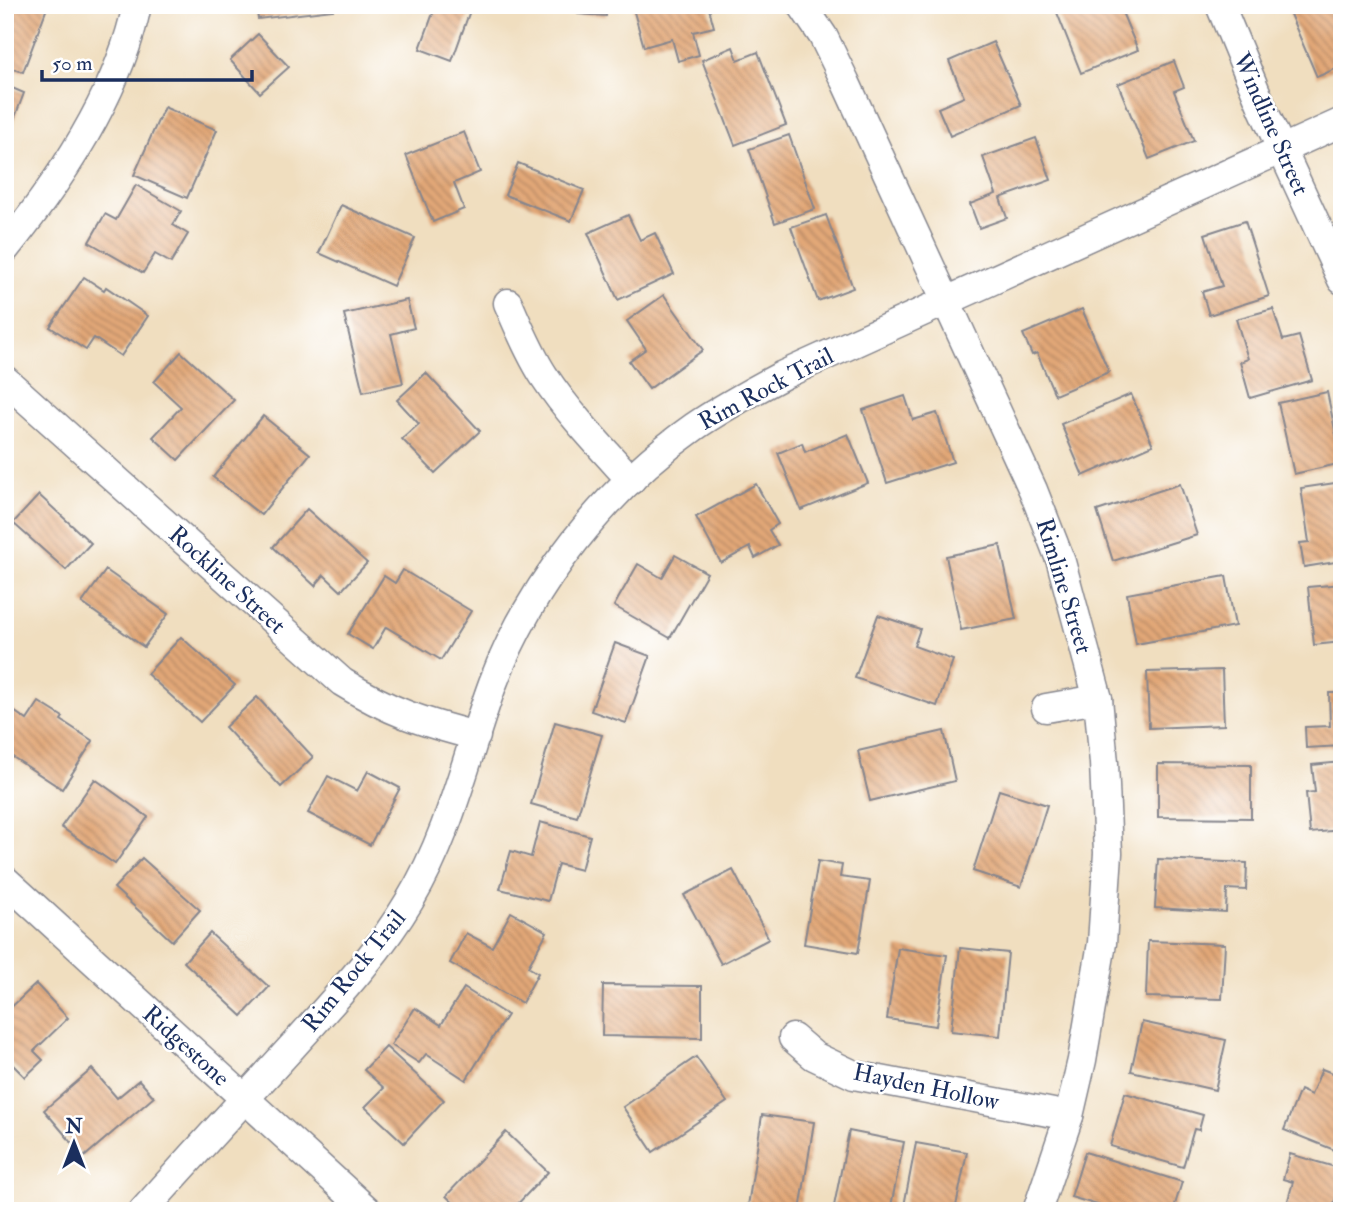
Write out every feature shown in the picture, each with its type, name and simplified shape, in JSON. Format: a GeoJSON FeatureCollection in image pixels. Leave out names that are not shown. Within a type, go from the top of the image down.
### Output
{"type":"FeatureCollection","features":[{"type":"Feature","properties":{"kind":"street"},"geometry":{"type":"LineString","coordinates":[[5,249],[39,208],[77,149],[117,68],[137,5]]}},
{"type":"Feature","properties":{"kind":"street","name":"Rimline Street"},"geometry":{"type":"LineString","coordinates":[[802,5],[823,36],[845,81],[1033,489],[1061,562],[1098,699],[1108,853],[1102,943],[1082,1060],[1069,1116],[1037,1211]]}},
{"type":"Feature","properties":{"kind":"street","name":"Windline Street"},"geometry":{"type":"LineString","coordinates":[[1220,5],[1281,149],[1342,279]]}},
{"type":"Feature","properties":{"kind":"street","name":"Rim Rock Trail"},"geometry":{"type":"LineString","coordinates":[[143,1211],[347,985],[386,937],[410,901],[446,826],[499,668],[536,599],[584,531],[631,480],[692,428],[728,405],[793,371],[1342,122]]}},
{"type":"Feature","properties":{"kind":"street"},"geometry":{"type":"LineString","coordinates":[[508,303],[524,339],[550,385],[631,480]]}},
{"type":"Feature","properties":{"kind":"street","name":"Rockline Street"},"geometry":{"type":"LineString","coordinates":[[5,380],[342,682],[398,713],[476,736]]}},
{"type":"Feature","properties":{"kind":"street"},"geometry":{"type":"LineString","coordinates":[[1046,708],[1098,699]]}},
{"type":"Feature","properties":{"kind":"street","name":"Ridgestone"},"geometry":{"type":"LineString","coordinates":[[5,880],[368,1211]]}},
{"type":"Feature","properties":{"kind":"street","name":"Hayden Hollow"},"geometry":{"type":"LineString","coordinates":[[793,1038],[814,1056],[854,1075],[1069,1116]]}},
{"type":"Feature","properties":{"kind":"building"},"geometry":{"type":"Polygon","coordinates":[[[5,5],[48,5],[23,72],[5,66],[5,5]]]}},
{"type":"Feature","properties":{"kind":"building"},"geometry":{"type":"Polygon","coordinates":[[[256,5],[332,5],[333,10],[258,19],[256,5]]]}},
{"type":"Feature","properties":{"kind":"building"},"geometry":{"type":"Polygon","coordinates":[[[436,5],[472,5],[452,61],[420,49],[436,5]]]}},
{"type":"Feature","properties":{"kind":"building"},"geometry":{"type":"Polygon","coordinates":[[[579,5],[607,5],[606,16],[578,14],[579,5]]]}},
{"type":"Feature","properties":{"kind":"building"},"geometry":{"type":"Polygon","coordinates":[[[632,5],[708,5],[714,27],[693,32],[699,55],[678,61],[672,39],[644,47],[632,5]]]}},
{"type":"Feature","properties":{"kind":"building"},"geometry":{"type":"Polygon","coordinates":[[[1067,5],[1119,5],[1138,50],[1081,73],[1056,10],[1067,5]]]}},
{"type":"Feature","properties":{"kind":"building"},"geometry":{"type":"Polygon","coordinates":[[[1286,5],[1342,5],[1342,66],[1317,77],[1286,5]]]}},
{"type":"Feature","properties":{"kind":"building"},"geometry":{"type":"Polygon","coordinates":[[[258,34],[289,67],[260,93],[230,60],[258,34]]]}},
{"type":"Feature","properties":{"kind":"building"},"geometry":{"type":"Polygon","coordinates":[[[993,42],[1021,105],[950,136],[938,108],[964,97],[949,61],[993,42]]]}},
{"type":"Feature","properties":{"kind":"building"},"geometry":{"type":"Polygon","coordinates":[[[733,47],[738,60],[758,52],[786,125],[735,145],[702,60],[733,47]]]}},
{"type":"Feature","properties":{"kind":"building"},"geometry":{"type":"Polygon","coordinates":[[[1174,61],[1184,87],[1174,91],[1194,141],[1149,159],[1118,84],[1174,61]]]}},
{"type":"Feature","properties":{"kind":"building"},"geometry":{"type":"Polygon","coordinates":[[[5,85],[24,93],[12,125],[5,122],[5,85]]]}},
{"type":"Feature","properties":{"kind":"building"},"geometry":{"type":"Polygon","coordinates":[[[164,107],[217,130],[187,198],[134,175],[164,107]]]}},
{"type":"Feature","properties":{"kind":"building"},"geometry":{"type":"Polygon","coordinates":[[[464,132],[480,172],[454,183],[464,209],[433,222],[406,155],[464,132]]]}},
{"type":"Feature","properties":{"kind":"building"},"geometry":{"type":"Polygon","coordinates":[[[789,135],[815,209],[775,223],[749,149],[789,135]]]}},
{"type":"Feature","properties":{"kind":"building"},"geometry":{"type":"Polygon","coordinates":[[[1036,138],[1051,180],[1000,198],[1007,218],[979,228],[970,204],[996,194],[983,157],[1036,138]]]}},
{"type":"Feature","properties":{"kind":"building"},"geometry":{"type":"Polygon","coordinates":[[[518,163],[584,190],[571,221],[505,195],[518,163]]]}},
{"type":"Feature","properties":{"kind":"building"},"geometry":{"type":"Polygon","coordinates":[[[136,185],[181,211],[173,225],[188,234],[171,263],[155,254],[143,273],[89,242],[105,214],[116,220],[136,185]]]}},
{"type":"Feature","properties":{"kind":"building"},"geometry":{"type":"Polygon","coordinates":[[[341,205],[415,238],[393,286],[319,253],[341,205]]]}},
{"type":"Feature","properties":{"kind":"building"},"geometry":{"type":"Polygon","coordinates":[[[628,215],[640,240],[655,233],[674,274],[618,300],[588,233],[628,215]]]}},
{"type":"Feature","properties":{"kind":"building"},"geometry":{"type":"Polygon","coordinates":[[[826,215],[853,288],[818,301],[791,227],[826,215]]]}},
{"type":"Feature","properties":{"kind":"building"},"geometry":{"type":"Polygon","coordinates":[[[1245,221],[1269,296],[1209,315],[1202,292],[1222,286],[1205,234],[1245,221]]]}},
{"type":"Feature","properties":{"kind":"building"},"geometry":{"type":"Polygon","coordinates":[[[84,277],[104,290],[106,287],[148,316],[121,356],[94,338],[86,350],[50,327],[84,277]]]}},
{"type":"Feature","properties":{"kind":"building"},"geometry":{"type":"Polygon","coordinates":[[[664,295],[703,350],[649,389],[629,361],[646,349],[627,321],[664,295]]]}},
{"type":"Feature","properties":{"kind":"building"},"geometry":{"type":"Polygon","coordinates":[[[407,300],[414,328],[391,334],[403,383],[363,392],[344,314],[407,300]]]}},
{"type":"Feature","properties":{"kind":"building"},"geometry":{"type":"Polygon","coordinates":[[[1082,309],[1109,372],[1055,395],[1037,353],[1032,355],[1023,334],[1082,309]]]}},
{"type":"Feature","properties":{"kind":"building"},"geometry":{"type":"Polygon","coordinates":[[[1273,309],[1283,340],[1299,336],[1312,380],[1250,398],[1240,362],[1248,359],[1236,319],[1273,309]]]}},
{"type":"Feature","properties":{"kind":"building"},"geometry":{"type":"Polygon","coordinates":[[[181,352],[234,400],[178,460],[153,437],[181,407],[154,382],[181,352]]]}},
{"type":"Feature","properties":{"kind":"building"},"geometry":{"type":"Polygon","coordinates":[[[426,373],[480,431],[435,473],[402,439],[419,424],[397,400],[426,373]]]}},
{"type":"Feature","properties":{"kind":"building"},"geometry":{"type":"Polygon","coordinates":[[[1327,392],[1342,463],[1294,474],[1278,403],[1327,392]]]}},
{"type":"Feature","properties":{"kind":"building"},"geometry":{"type":"Polygon","coordinates":[[[1131,394],[1153,445],[1083,476],[1061,424],[1131,394]]]}},
{"type":"Feature","properties":{"kind":"building"},"geometry":{"type":"Polygon","coordinates":[[[905,396],[913,420],[937,413],[953,462],[887,483],[863,410],[905,396]]]}},
{"type":"Feature","properties":{"kind":"building"},"geometry":{"type":"Polygon","coordinates":[[[263,416],[310,454],[261,515],[213,477],[263,416]]]}},
{"type":"Feature","properties":{"kind":"building"},"geometry":{"type":"Polygon","coordinates":[[[848,434],[868,483],[801,510],[778,453],[802,443],[805,452],[848,434]]]}},
{"type":"Feature","properties":{"kind":"building"},"geometry":{"type":"Polygon","coordinates":[[[1342,482],[1342,561],[1304,567],[1300,543],[1309,542],[1301,488],[1342,482]]]}},
{"type":"Feature","properties":{"kind":"building"},"geometry":{"type":"Polygon","coordinates":[[[756,484],[778,524],[769,530],[778,545],[755,558],[750,547],[721,563],[696,517],[756,484]]]}},
{"type":"Feature","properties":{"kind":"building"},"geometry":{"type":"Polygon","coordinates":[[[1180,484],[1197,535],[1113,561],[1097,511],[1180,484]]]}},
{"type":"Feature","properties":{"kind":"building"},"geometry":{"type":"Polygon","coordinates":[[[39,495],[91,543],[66,570],[13,523],[39,495]]]}},
{"type":"Feature","properties":{"kind":"building"},"geometry":{"type":"Polygon","coordinates":[[[307,509],[367,563],[341,591],[324,575],[315,586],[273,547],[307,509]]]}},
{"type":"Feature","properties":{"kind":"building"},"geometry":{"type":"Polygon","coordinates":[[[1000,545],[1016,619],[961,630],[946,556],[1000,545]]]}},
{"type":"Feature","properties":{"kind":"building"},"geometry":{"type":"Polygon","coordinates":[[[675,555],[707,573],[670,638],[614,606],[638,564],[662,578],[675,555]]]}},
{"type":"Feature","properties":{"kind":"building"},"geometry":{"type":"Polygon","coordinates":[[[106,570],[168,614],[144,647],[82,603],[106,570]]]}},
{"type":"Feature","properties":{"kind":"building"},"geometry":{"type":"Polygon","coordinates":[[[403,570],[471,611],[441,660],[386,627],[373,649],[348,634],[384,576],[395,583],[403,570]]]}},
{"type":"Feature","properties":{"kind":"building"},"geometry":{"type":"Polygon","coordinates":[[[1226,576],[1235,626],[1136,644],[1127,594],[1226,576]]]}},
{"type":"Feature","properties":{"kind":"building"},"geometry":{"type":"Polygon","coordinates":[[[1342,584],[1342,642],[1314,645],[1308,587],[1342,584]]]}},
{"type":"Feature","properties":{"kind":"building"},"geometry":{"type":"Polygon","coordinates":[[[878,615],[920,629],[914,646],[953,660],[937,706],[855,678],[878,615]]]}},
{"type":"Feature","properties":{"kind":"building"},"geometry":{"type":"Polygon","coordinates":[[[181,637],[235,685],[200,722],[147,674],[181,637]]]}},
{"type":"Feature","properties":{"kind":"building"},"geometry":{"type":"Polygon","coordinates":[[[615,643],[650,656],[626,723],[591,711],[615,643]]]}},
{"type":"Feature","properties":{"kind":"building"},"geometry":{"type":"Polygon","coordinates":[[[1222,670],[1224,725],[1149,728],[1147,672],[1222,670]]]}},
{"type":"Feature","properties":{"kind":"building"},"geometry":{"type":"Polygon","coordinates":[[[1329,693],[1342,693],[1342,746],[1306,748],[1305,727],[1330,726],[1329,693]]]}},
{"type":"Feature","properties":{"kind":"building"},"geometry":{"type":"Polygon","coordinates":[[[257,697],[313,757],[281,787],[225,727],[257,697]]]}},
{"type":"Feature","properties":{"kind":"building"},"geometry":{"type":"Polygon","coordinates":[[[39,702],[93,741],[62,789],[5,752],[5,705],[27,720],[39,702]]]}},
{"type":"Feature","properties":{"kind":"building"},"geometry":{"type":"Polygon","coordinates":[[[555,722],[602,735],[577,817],[531,804],[555,722]]]}},
{"type":"Feature","properties":{"kind":"building"},"geometry":{"type":"Polygon","coordinates":[[[944,731],[955,781],[870,801],[858,751],[944,731]]]}},
{"type":"Feature","properties":{"kind":"building"},"geometry":{"type":"Polygon","coordinates":[[[1342,762],[1342,830],[1310,833],[1306,793],[1315,792],[1312,765],[1342,762]]]}},
{"type":"Feature","properties":{"kind":"building"},"geometry":{"type":"Polygon","coordinates":[[[1158,764],[1251,765],[1251,818],[1158,817],[1158,764]]]}},
{"type":"Feature","properties":{"kind":"building"},"geometry":{"type":"Polygon","coordinates":[[[368,771],[400,788],[370,845],[308,813],[328,776],[357,791],[368,771]]]}},
{"type":"Feature","properties":{"kind":"building"},"geometry":{"type":"Polygon","coordinates":[[[95,779],[148,817],[115,864],[61,827],[95,779]]]}},
{"type":"Feature","properties":{"kind":"building"},"geometry":{"type":"Polygon","coordinates":[[[999,790],[1047,805],[1021,887],[973,871],[999,790]]]}},
{"type":"Feature","properties":{"kind":"building"},"geometry":{"type":"Polygon","coordinates":[[[540,822],[590,836],[581,870],[558,864],[548,901],[500,889],[511,851],[531,857],[540,822]]]}},
{"type":"Feature","properties":{"kind":"building"},"geometry":{"type":"Polygon","coordinates":[[[142,858],[200,910],[172,941],[114,888],[142,858]]]}},
{"type":"Feature","properties":{"kind":"building"},"geometry":{"type":"Polygon","coordinates":[[[1158,859],[1247,863],[1246,890],[1227,889],[1226,912],[1155,908],[1158,859]]]}},
{"type":"Feature","properties":{"kind":"building"},"geometry":{"type":"Polygon","coordinates":[[[818,861],[842,865],[840,877],[870,881],[858,953],[804,944],[818,861]]]}},
{"type":"Feature","properties":{"kind":"building"},"geometry":{"type":"Polygon","coordinates":[[[733,870],[769,939],[721,964],[684,895],[733,870]]]}},
{"type":"Feature","properties":{"kind":"building"},"geometry":{"type":"Polygon","coordinates":[[[511,912],[547,932],[528,967],[538,973],[522,1003],[450,963],[466,933],[492,947],[511,912]]]}},
{"type":"Feature","properties":{"kind":"building"},"geometry":{"type":"Polygon","coordinates":[[[210,933],[269,987],[242,1016],[184,962],[210,933]]]}},
{"type":"Feature","properties":{"kind":"building"},"geometry":{"type":"Polygon","coordinates":[[[1148,941],[1225,944],[1222,999],[1146,997],[1148,941]]]}},
{"type":"Feature","properties":{"kind":"building"},"geometry":{"type":"Polygon","coordinates":[[[898,948],[947,955],[936,1026],[887,1019],[898,948]]]}},
{"type":"Feature","properties":{"kind":"building"},"geometry":{"type":"Polygon","coordinates":[[[960,948],[1008,953],[1000,1036],[951,1031],[960,948]]]}},
{"type":"Feature","properties":{"kind":"building"},"geometry":{"type":"Polygon","coordinates":[[[36,984],[68,1018],[34,1051],[43,1060],[25,1077],[5,1057],[5,1013],[36,984]]]}},
{"type":"Feature","properties":{"kind":"building"},"geometry":{"type":"Polygon","coordinates":[[[603,985],[702,986],[702,1038],[602,1036],[603,985]]]}},
{"type":"Feature","properties":{"kind":"building"},"geometry":{"type":"Polygon","coordinates":[[[464,988],[507,1015],[466,1080],[426,1054],[419,1063],[391,1045],[415,1008],[441,1025],[464,988]]]}},
{"type":"Feature","properties":{"kind":"building"},"geometry":{"type":"Polygon","coordinates":[[[1142,1022],[1226,1040],[1215,1090],[1131,1071],[1142,1022]]]}},
{"type":"Feature","properties":{"kind":"building"},"geometry":{"type":"Polygon","coordinates":[[[386,1047],[444,1100],[404,1143],[365,1107],[384,1088],[364,1070],[386,1047]]]}},
{"type":"Feature","properties":{"kind":"building"},"geometry":{"type":"Polygon","coordinates":[[[696,1057],[727,1102],[653,1152],[623,1107],[696,1057]]]}},
{"type":"Feature","properties":{"kind":"building"},"geometry":{"type":"Polygon","coordinates":[[[92,1069],[117,1098],[139,1080],[154,1097],[84,1157],[44,1110],[92,1069]]]}},
{"type":"Feature","properties":{"kind":"building"},"geometry":{"type":"Polygon","coordinates":[[[1322,1069],[1342,1077],[1342,1153],[1284,1130],[1300,1090],[1311,1095],[1322,1069]]]}},
{"type":"Feature","properties":{"kind":"building"},"geometry":{"type":"Polygon","coordinates":[[[1125,1093],[1203,1115],[1199,1130],[1194,1129],[1183,1167],[1110,1146],[1125,1093]]]}},
{"type":"Feature","properties":{"kind":"building"},"geometry":{"type":"Polygon","coordinates":[[[762,1115],[814,1122],[800,1211],[748,1206],[762,1115]]]}},
{"type":"Feature","properties":{"kind":"building"},"geometry":{"type":"Polygon","coordinates":[[[849,1131],[904,1142],[890,1211],[833,1211],[849,1131]]]}},
{"type":"Feature","properties":{"kind":"building"},"geometry":{"type":"Polygon","coordinates":[[[506,1132],[548,1172],[511,1211],[462,1211],[446,1196],[506,1132]]]}},
{"type":"Feature","properties":{"kind":"building"},"geometry":{"type":"Polygon","coordinates":[[[916,1143],[967,1152],[955,1211],[903,1211],[916,1143]]]}},
{"type":"Feature","properties":{"kind":"building"},"geometry":{"type":"Polygon","coordinates":[[[1085,1152],[1182,1182],[1173,1211],[1117,1211],[1071,1197],[1085,1152]]]}},
{"type":"Feature","properties":{"kind":"building"},"geometry":{"type":"Polygon","coordinates":[[[1290,1154],[1342,1169],[1342,1202],[1335,1200],[1332,1211],[1285,1211],[1293,1182],[1283,1179],[1290,1154]]]}}]}
